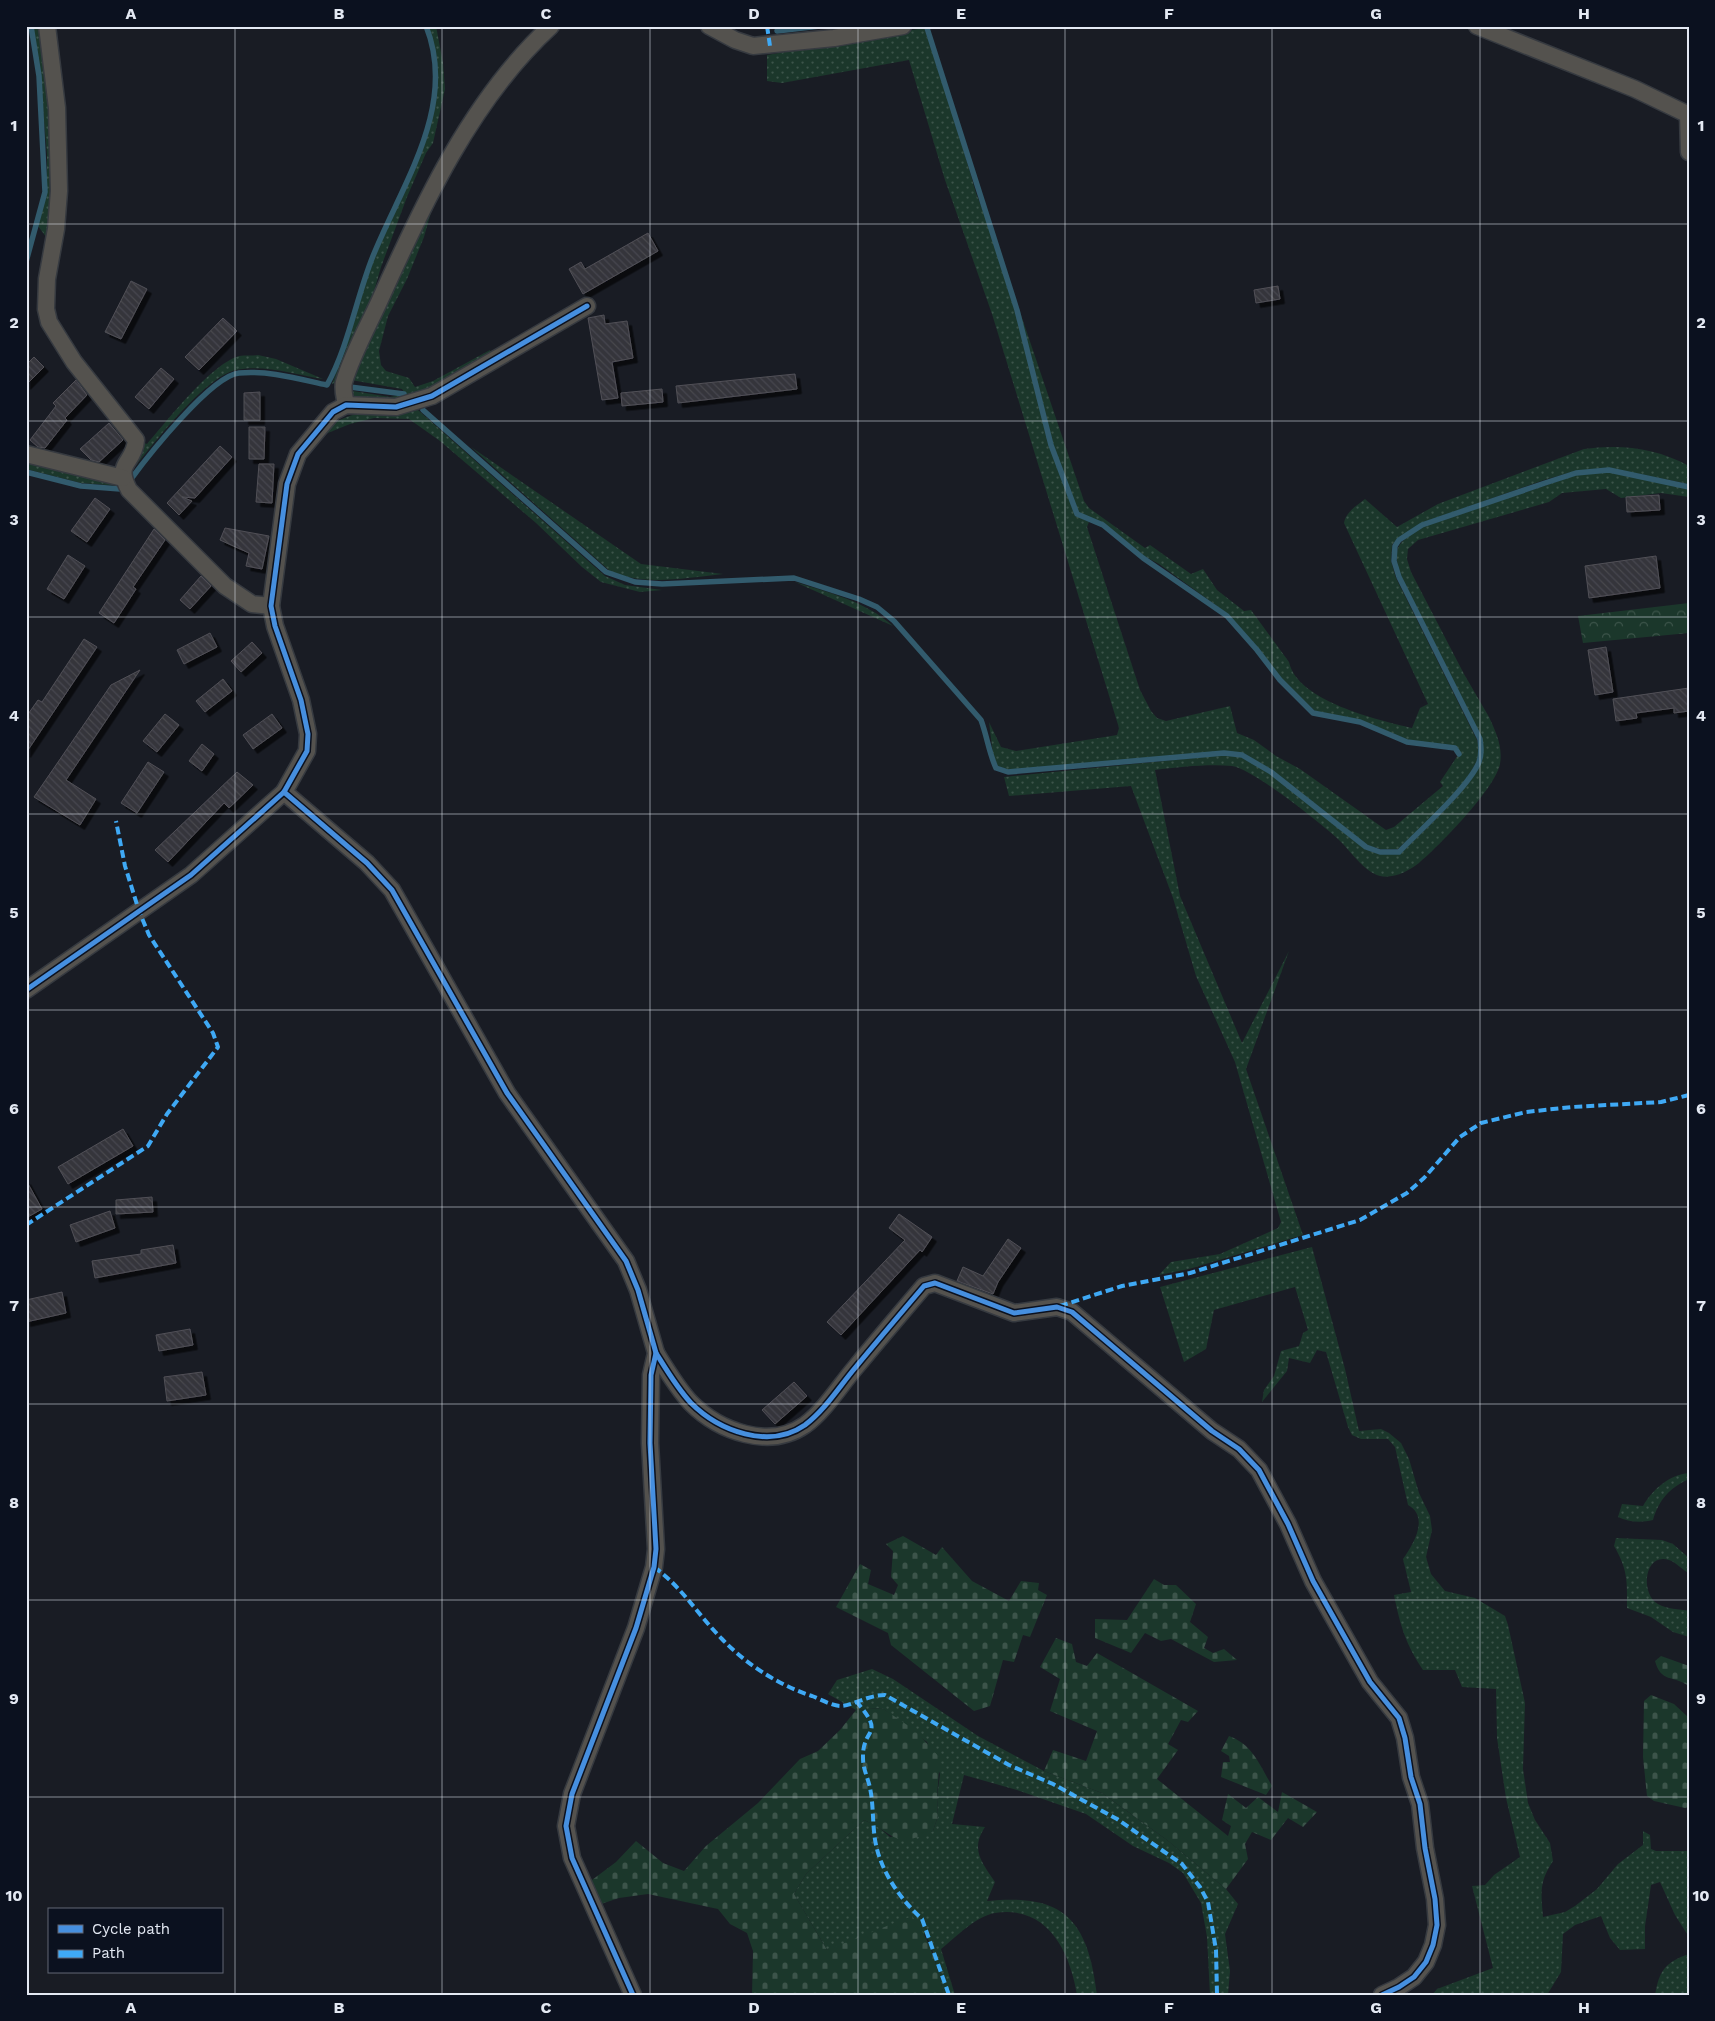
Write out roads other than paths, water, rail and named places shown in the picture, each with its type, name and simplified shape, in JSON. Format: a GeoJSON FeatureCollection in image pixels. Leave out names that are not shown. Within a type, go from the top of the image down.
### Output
{"type":"FeatureCollection","features":[{"type":"Feature","properties":{"kind":"street"},"geometry":{"type":"LineString","coordinates":[[47,26],[57,108],[59,191],[56,229],[47,279],[46,309],[49,322],[74,362],[136,440],[135,448],[122,470],[123,478],[129,490],[225,586],[252,604],[271,606]]}},
{"type":"Feature","properties":{"kind":"street"},"geometry":{"type":"LineString","coordinates":[[346,405],[344,384],[358,347],[433,187],[497,86],[523,54],[551,26]]}},
{"type":"Feature","properties":{"kind":"street"},"geometry":{"type":"LineString","coordinates":[[709,26],[735,40],[753,46],[834,38],[903,26]]}},
{"type":"Feature","properties":{"kind":"street"},"geometry":{"type":"LineString","coordinates":[[1477,26],[1635,88],[1688,114],[1689,152]]}},
{"type":"Feature","properties":{"kind":"street"},"geometry":{"type":"LineString","coordinates":[[26,990],[191,875],[284,792],[307,751],[308,734],[301,700],[274,626],[271,606],[287,484],[298,454],[320,427],[333,412],[346,405],[396,407],[432,396],[588,306]]}},
{"type":"Feature","properties":{"kind":"street"},"geometry":{"type":"LineString","coordinates":[[26,454],[123,478]]}},
{"type":"Feature","properties":{"kind":"street"},"geometry":{"type":"LineString","coordinates":[[284,792],[367,863],[392,890],[507,1093],[626,1261],[638,1290],[656,1352],[691,1402],[709,1418],[729,1429],[752,1436],[771,1437],[790,1433],[818,1414],[924,1286],[935,1283],[1014,1314],[1058,1307],[1072,1312],[1212,1431],[1239,1449],[1259,1470],[1276,1498],[1313,1581],[1370,1682],[1399,1718],[1405,1738],[1411,1777],[1420,1804],[1425,1848],[1435,1899],[1437,1925],[1433,1945],[1426,1962],[1414,1977],[1382,1995]]}},
{"type":"Feature","properties":{"kind":"street"},"geometry":{"type":"LineString","coordinates":[[633,1995],[572,1858],[566,1826],[572,1794],[636,1628],[654,1567],[656,1549],[650,1443],[651,1375],[656,1352]]}},
{"type":"Feature","properties":{"kind":"waterway"},"geometry":{"type":"LineString","coordinates":[[26,262],[45,192],[39,76],[31,26]]}},
{"type":"Feature","properties":{"kind":"waterway"},"geometry":{"type":"LineString","coordinates":[[131,479],[181,418],[227,377],[250,372],[283,376],[327,385],[347,338],[373,256],[411,173],[431,115],[435,86],[434,56],[426,26]]}},
{"type":"Feature","properties":{"kind":"waterway"},"geometry":{"type":"LineString","coordinates":[[777,31],[820,26]]}},
{"type":"Feature","properties":{"kind":"waterway"},"geometry":{"type":"LineString","coordinates":[[927,28],[1017,310],[1051,445],[1077,514],[1103,525],[1143,558],[1227,616],[1280,680],[1313,713],[1360,722],[1407,742],[1455,748],[1459,754]]}},
{"type":"Feature","properties":{"kind":"waterway"},"geometry":{"type":"LineString","coordinates":[[350,387],[404,394]]}},
{"type":"Feature","properties":{"kind":"waterway"},"geometry":{"type":"LineString","coordinates":[[423,410],[606,572],[635,582],[662,584],[794,578],[859,599],[877,607],[894,621],[981,720],[996,768],[1008,772],[1224,753],[1242,755],[1271,772],[1366,847],[1380,852],[1399,852],[1443,809],[1474,772],[1481,753],[1480,739],[1399,577],[1394,561],[1395,546],[1399,540],[1422,525],[1576,473],[1609,470],[1689,487]]}},
{"type":"Feature","properties":{"kind":"waterway"},"geometry":{"type":"LineString","coordinates":[[26,472],[81,486],[120,489]]}}]}
